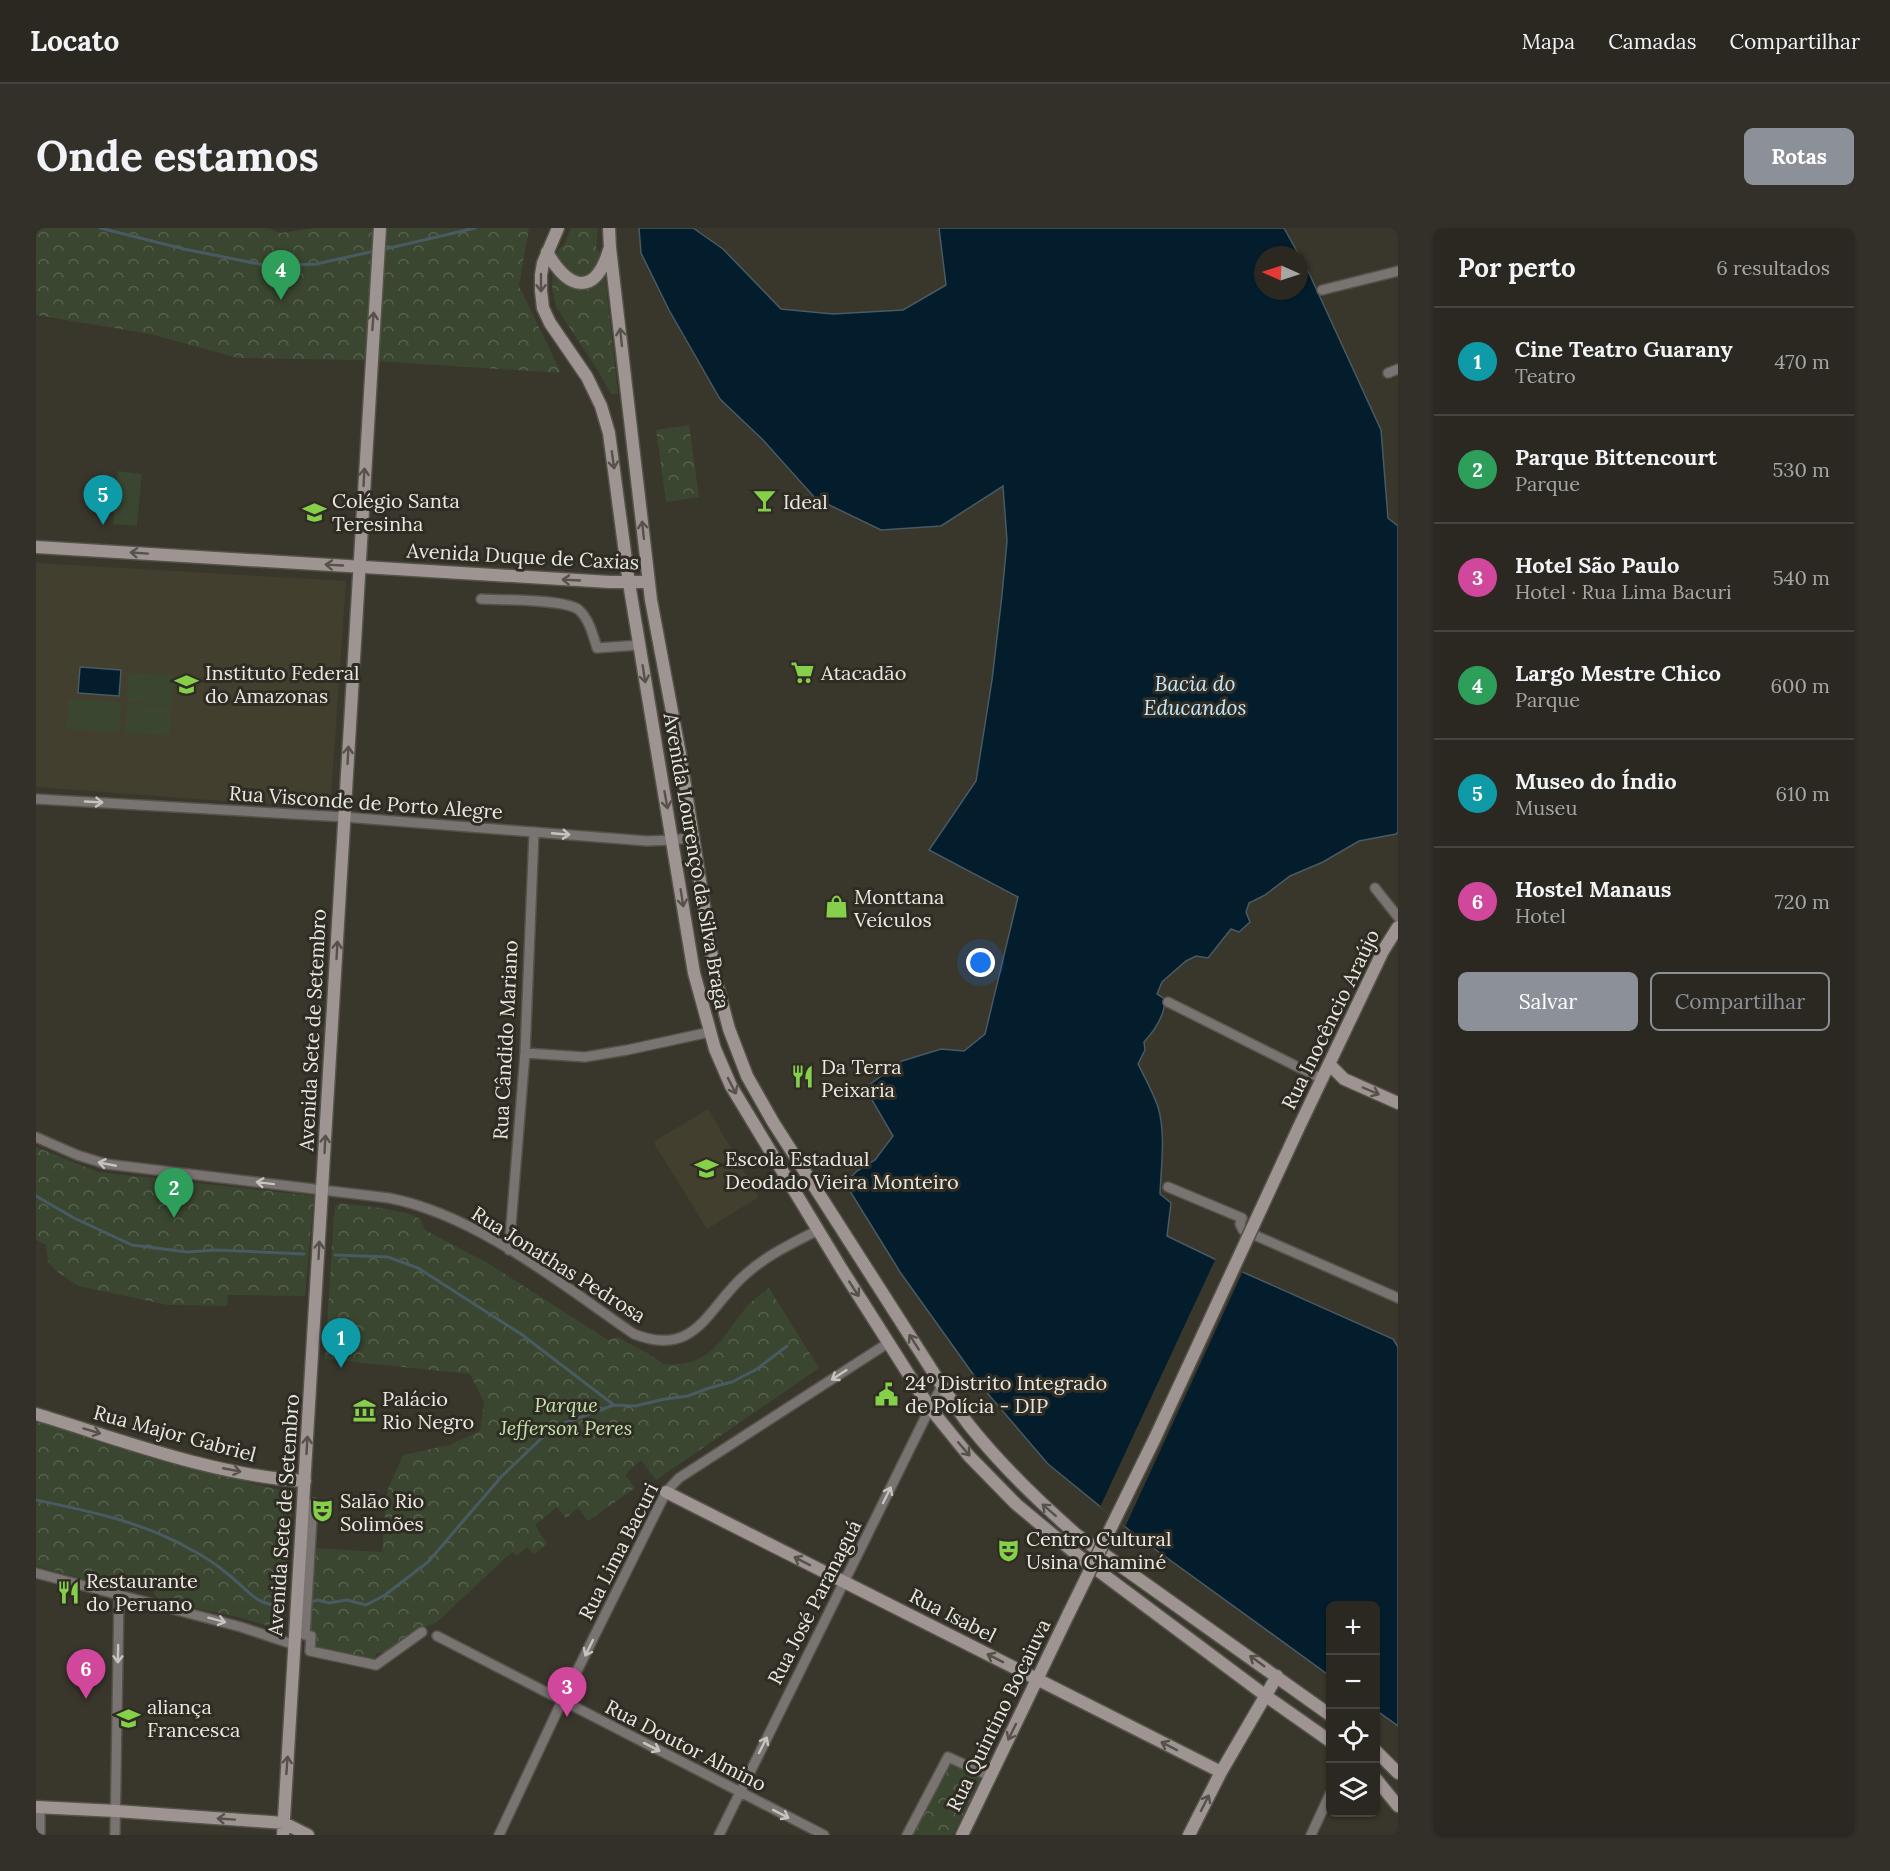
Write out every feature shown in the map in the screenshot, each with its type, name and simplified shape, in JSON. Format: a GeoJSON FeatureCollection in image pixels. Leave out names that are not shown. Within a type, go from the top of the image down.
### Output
{"type":"FeatureCollection","features":[{"type":"Feature","properties":{"kind":"street","name":"Avenida Sete de Setembro"},"geometry":{"type":"LineString","coordinates":[[283,1829],[380,228]]}},
{"type":"Feature","properties":{"kind":"street","name":"Avenida Lourenço da Silva Braga"},"geometry":{"type":"LineString","coordinates":[[558,228],[547,252],[541,275],[543,308],[550,324],[587,377],[601,406],[609,433],[629,582],[692,960],[698,992],[710,1032],[731,1086],[841,1268],[930,1408],[991,1480],[1036,1522],[1104,1576],[1326,1738]]}},
{"type":"Feature","properties":{"kind":"street","name":"Avenida Lourenço da Silva Braga"},"geometry":{"type":"LineString","coordinates":[[609,228],[648,582],[712,956],[729,1029],[747,1076],[942,1386],[967,1423],[987,1447],[1042,1504],[1069,1527],[1124,1569],[1326,1712]]}},
{"type":"Feature","properties":{"kind":"street"},"geometry":{"type":"LineString","coordinates":[[547,252],[556,268],[580,283],[593,279],[600,271],[610,248]]}},
{"type":"Feature","properties":{"kind":"street"},"geometry":{"type":"LineString","coordinates":[[1322,290],[1398,271]]}},
{"type":"Feature","properties":{"kind":"street"},"geometry":{"type":"LineString","coordinates":[[1388,373],[1398,369]]}},
{"type":"Feature","properties":{"kind":"street","name":"Avenida Duque de Caxias"},"geometry":{"type":"LineString","coordinates":[[36,547],[648,582]]}},
{"type":"Feature","properties":{"kind":"street"},"geometry":{"type":"LineString","coordinates":[[481,599],[572,606],[586,619],[597,648],[640,645]]}},
{"type":"Feature","properties":{"kind":"street","name":"Rua Visconde de Porto Alegre"},"geometry":{"type":"LineString","coordinates":[[36,799],[344,817],[647,841],[693,837]]}},
{"type":"Feature","properties":{"kind":"street","name":"Rua Cândido Mariano"},"geometry":{"type":"LineString","coordinates":[[509,1250],[525,1053],[534,832]]}},
{"type":"Feature","properties":{"kind":"street"},"geometry":{"type":"LineString","coordinates":[[1375,888],[1398,917]]}},
{"type":"Feature","properties":{"kind":"street","name":"Rua Inocêncio Araújo"},"geometry":{"type":"LineString","coordinates":[[1243,1251],[1383,951],[1398,927]]}},
{"type":"Feature","properties":{"kind":"street"},"geometry":{"type":"LineString","coordinates":[[692,960],[712,956]]}},
{"type":"Feature","properties":{"kind":"street"},"geometry":{"type":"LineString","coordinates":[[1168,1002],[1322,1079],[1344,1079]]}},
{"type":"Feature","properties":{"kind":"street"},"geometry":{"type":"LineString","coordinates":[[525,1053],[585,1057],[710,1032]]}},
{"type":"Feature","properties":{"kind":"street"},"geometry":{"type":"LineString","coordinates":[[1329,1064],[1344,1079],[1398,1103]]}},
{"type":"Feature","properties":{"kind":"street","name":"Rua Jonathas Pedrosa"},"geometry":{"type":"LineString","coordinates":[[36,1137],[76,1155],[106,1164],[389,1198],[424,1206],[459,1222],[509,1250],[634,1334],[648,1340],[662,1341],[689,1335],[711,1314],[747,1272],[818,1230]]}},
{"type":"Feature","properties":{"kind":"street"},"geometry":{"type":"LineString","coordinates":[[1168,1187],[1242,1218],[1240,1224],[1243,1230],[1398,1298]]}},
{"type":"Feature","properties":{"kind":"street","name":"Rua Quintino Bocaiuva"},"geometry":{"type":"LineString","coordinates":[[962,1835],[1243,1251]]}},
{"type":"Feature","properties":{"kind":"street"},"geometry":{"type":"LineString","coordinates":[[841,1268],[859,1255]]}},
{"type":"Feature","properties":{"kind":"street","name":"Rua Lima Bacuri"},"geometry":{"type":"LineString","coordinates":[[499,1835],[562,1701],[666,1492],[679,1478],[888,1343]]}},
{"type":"Feature","properties":{"kind":"street","name":"Rua José Paranaguá"},"geometry":{"type":"LineString","coordinates":[[718,1835],[942,1386]]}},
{"type":"Feature","properties":{"kind":"street","name":"Rua Major Gabriel"},"geometry":{"type":"LineString","coordinates":[[36,1414],[193,1462],[287,1480],[305,1481]]}},
{"type":"Feature","properties":{"kind":"street","name":"Rua Isabel"},"geometry":{"type":"LineString","coordinates":[[666,1492],[1221,1772]]}},
{"type":"Feature","properties":{"kind":"street"},"geometry":{"type":"LineString","coordinates":[[313,1503],[305,1635],[311,1636],[310,1651],[376,1665],[422,1632]]}},
{"type":"Feature","properties":{"kind":"street"},"geometry":{"type":"LineString","coordinates":[[36,1573],[241,1627],[295,1645]]}},
{"type":"Feature","properties":{"kind":"street"},"geometry":{"type":"LineString","coordinates":[[115,1835],[119,1595]]}},
{"type":"Feature","properties":{"kind":"street","name":"Rua Doutor Almino"},"geometry":{"type":"LineString","coordinates":[[437,1636],[824,1835]]}},
{"type":"Feature","properties":{"kind":"street"},"geometry":{"type":"LineString","coordinates":[[1189,1835],[1221,1772],[1277,1676]]}},
{"type":"Feature","properties":{"kind":"street"},"geometry":{"type":"LineString","coordinates":[[1380,1755],[1398,1773]]}},
{"type":"Feature","properties":{"kind":"street"},"geometry":{"type":"LineString","coordinates":[[907,1835],[948,1756],[990,1776]]}},
{"type":"Feature","properties":{"kind":"street"},"geometry":{"type":"LineString","coordinates":[[1380,1784],[1398,1806]]}},
{"type":"Feature","properties":{"kind":"street"},"geometry":{"type":"LineString","coordinates":[[1311,1835],[1326,1803]]}},
{"type":"Feature","properties":{"kind":"street"},"geometry":{"type":"LineString","coordinates":[[40,1835],[38,1807],[116,1811],[283,1829],[308,1835]]}},
{"type":"Feature","properties":{"kind":"shaded area","name":"Instituto Federal do Amazonas"},"geometry":{"type":"Polygon","coordinates":[[[36,563],[346,581],[330,809],[36,787],[36,563]]]}},
{"type":"Feature","properties":{"kind":"shaded area","name":"Escola Estadual Deodado Vieira Monteiro"},"geometry":{"type":"Polygon","coordinates":[[[708,1109],[759,1197],[707,1229],[653,1142],[708,1109]]]}},
{"type":"Feature","properties":{"kind":"green space"},"geometry":{"type":"Polygon","coordinates":[[[36,228],[268,228],[280,233],[314,228],[529,228],[519,286],[561,373],[359,360],[238,358],[150,334],[36,315],[36,228]]]}},
{"type":"Feature","properties":{"kind":"green space"},"geometry":{"type":"Polygon","coordinates":[[[571,228],[598,228],[596,247],[603,258],[618,394],[611,394],[556,307],[552,289],[553,266],[558,250],[565,243],[571,228]]]}},
{"type":"Feature","properties":{"kind":"green space"},"geometry":{"type":"Polygon","coordinates":[[[689,425],[699,497],[666,502],[656,430],[689,425]]]}},
{"type":"Feature","properties":{"kind":"green space"},"geometry":{"type":"Polygon","coordinates":[[[118,471],[142,474],[137,526],[113,524],[118,471]]]}},
{"type":"Feature","properties":{"kind":"green space"},"geometry":{"type":"Polygon","coordinates":[[[128,673],[174,675],[172,705],[127,702],[128,673]]]}},
{"type":"Feature","properties":{"kind":"green space"},"geometry":{"type":"Polygon","coordinates":[[[68,699],[121,702],[119,732],[66,729],[68,699]]]}},
{"type":"Feature","properties":{"kind":"green space"},"geometry":{"type":"Polygon","coordinates":[[[127,704],[172,706],[170,735],[125,733],[127,704]]]}},
{"type":"Feature","properties":{"kind":"green space"},"geometry":{"type":"Polygon","coordinates":[[[36,1147],[98,1172],[314,1196],[305,1296],[228,1295],[227,1306],[168,1305],[78,1286],[48,1262],[46,1245],[36,1240],[36,1147]]]}},
{"type":"Feature","properties":{"kind":"green space","name":"Parque Jefferson Peres"},"geometry":{"type":"Polygon","coordinates":[[[339,1203],[410,1214],[420,1219],[425,1230],[486,1262],[608,1340],[618,1337],[663,1364],[692,1361],[712,1350],[744,1310],[769,1288],[819,1368],[656,1480],[641,1460],[625,1475],[635,1488],[588,1521],[578,1508],[566,1518],[557,1507],[535,1525],[547,1544],[534,1554],[527,1547],[517,1556],[512,1552],[437,1622],[417,1631],[386,1653],[376,1653],[374,1662],[314,1650],[308,1633],[314,1548],[382,1552],[387,1491],[403,1455],[449,1445],[480,1431],[484,1402],[470,1374],[325,1359],[334,1215],[335,1207],[339,1203]]]}},
{"type":"Feature","properties":{"kind":"green space"},"geometry":{"type":"Polygon","coordinates":[[[36,1421],[201,1471],[289,1492],[293,1498],[282,1630],[238,1617],[157,1600],[151,1586],[111,1577],[100,1583],[36,1566],[36,1421]]]}},
{"type":"Feature","properties":{"kind":"green space"},"geometry":{"type":"Polygon","coordinates":[[[949,1757],[983,1774],[953,1835],[911,1835],[949,1757]]]}},
{"type":"Feature","properties":{"kind":"water","name":"Bacia do Educandos"},"geometry":{"type":"Polygon","coordinates":[[[639,228],[693,228],[723,249],[781,309],[833,314],[903,310],[946,285],[939,228],[1284,228],[1294,246],[1254,246],[1254,300],[1308,300],[1308,271],[1309,273],[1381,430],[1388,518],[1398,526],[1398,832],[1359,841],[1323,862],[1290,876],[1265,895],[1249,903],[1246,912],[1250,922],[1239,932],[1231,929],[1208,958],[1196,956],[1186,961],[1162,982],[1157,994],[1165,999],[1163,1011],[1155,1028],[1144,1042],[1145,1050],[1138,1064],[1154,1096],[1162,1128],[1160,1194],[1171,1203],[1167,1236],[1393,1339],[1398,1347],[1398,1726],[1380,1713],[1380,1601],[1326,1601],[1326,1673],[1134,1534],[1048,1464],[983,1388],[900,1272],[845,1183],[857,1171],[875,1160],[893,1136],[865,1088],[902,1061],[941,1049],[964,1051],[985,1034],[1018,897],[929,850],[976,781],[992,680],[1007,541],[1003,486],[941,526],[881,530],[815,498],[763,440],[720,399],[669,310],[641,253],[639,228]]]}},
{"type":"Feature","properties":{"kind":"water"},"geometry":{"type":"Polygon","coordinates":[[[80,667],[121,670],[119,696],[78,693],[80,667]]]}},
{"type":"Feature","properties":{"kind":"pier"},"geometry":{"type":"Polygon","coordinates":[[[1216,1258],[1243,1271],[1125,1527],[1100,1507],[1216,1258]]]}},
{"type":"Feature","properties":{"kind":"waterway"},"geometry":{"type":"LineString","coordinates":[[100,228],[184,249],[269,266],[316,264],[375,251]]}},
{"type":"Feature","properties":{"kind":"waterway"},"geometry":{"type":"LineString","coordinates":[[381,250],[475,228]]}},
{"type":"Feature","properties":{"kind":"waterway"},"geometry":{"type":"LineString","coordinates":[[36,1196],[74,1218],[132,1245],[187,1252],[217,1250],[304,1254]]}},
{"type":"Feature","properties":{"kind":"waterway"},"geometry":{"type":"LineString","coordinates":[[335,1255],[388,1257],[418,1268],[521,1334],[614,1405]]}},
{"type":"Feature","properties":{"kind":"waterway"},"geometry":{"type":"LineString","coordinates":[[310,1602],[318,1600],[329,1603],[347,1600],[366,1605],[385,1595],[428,1562],[502,1476],[546,1434],[559,1425],[614,1405],[635,1406],[688,1396],[732,1382],[757,1369],[787,1346]]}},
{"type":"Feature","properties":{"kind":"waterway"},"geometry":{"type":"LineString","coordinates":[[36,1500],[96,1513],[154,1532],[205,1558],[259,1600],[283,1606]]}},
{"type":"Feature","properties":{"kind":"place","name":"Largo Mestre Chico"},"geometry":{"type":"Point","coordinates":[281,300]}},
{"type":"Feature","properties":{"kind":"place","name":"Ideal"},"geometry":{"type":"Point","coordinates":[765,501]}},
{"type":"Feature","properties":{"kind":"place","name":"Colégio Santa Teresinha"},"geometry":{"type":"Point","coordinates":[314,512]}},
{"type":"Feature","properties":{"kind":"place","name":"Museo do Índio"},"geometry":{"type":"Point","coordinates":[103,525]}},
{"type":"Feature","properties":{"kind":"place","name":"Atacadão"},"geometry":{"type":"Point","coordinates":[803,672]}},
{"type":"Feature","properties":{"kind":"place","name":"Instituto Federal do Amazonas"},"geometry":{"type":"Point","coordinates":[187,684]}},
{"type":"Feature","properties":{"kind":"place","name":"Monttana Veículos"},"geometry":{"type":"Point","coordinates":[836,907]}},
{"type":"Feature","properties":{"kind":"place","name":"Da Terra Peixaria"},"geometry":{"type":"Point","coordinates":[803,1077]}},
{"type":"Feature","properties":{"kind":"place","name":"Escola Estadual Deodado Vieira Monteiro"},"geometry":{"type":"Point","coordinates":[707,1169]}},
{"type":"Feature","properties":{"kind":"place","name":"Parque Bittencourt"},"geometry":{"type":"Point","coordinates":[174,1218]}},
{"type":"Feature","properties":{"kind":"place","name":"Cine Teatro Guarany"},"geometry":{"type":"Point","coordinates":[341,1368]}},
{"type":"Feature","properties":{"kind":"place","name":"24º Distrito Integrado de Polícia - DIP"},"geometry":{"type":"Point","coordinates":[887,1394]}},
{"type":"Feature","properties":{"kind":"place","name":"Palácio Rio Negro"},"geometry":{"type":"Point","coordinates":[364,1410]}},
{"type":"Feature","properties":{"kind":"place","name":"Salão Rio Solimões"},"geometry":{"type":"Point","coordinates":[322,1511]}},
{"type":"Feature","properties":{"kind":"place","name":"Centro Cultural Usina Chaminé"},"geometry":{"type":"Point","coordinates":[1008,1550]}},
{"type":"Feature","properties":{"kind":"place","name":"Restaurante do Peruano"},"geometry":{"type":"Point","coordinates":[68,1592]}},
{"type":"Feature","properties":{"kind":"place","name":"Hostel Manaus"},"geometry":{"type":"Point","coordinates":[86,1699]}},
{"type":"Feature","properties":{"kind":"place","name":"Hotel São Paulo"},"geometry":{"type":"Point","coordinates":[567,1717]}},
{"type":"Feature","properties":{"kind":"place","name":"aliança Francesca"},"geometry":{"type":"Point","coordinates":[129,1718]}}]}
